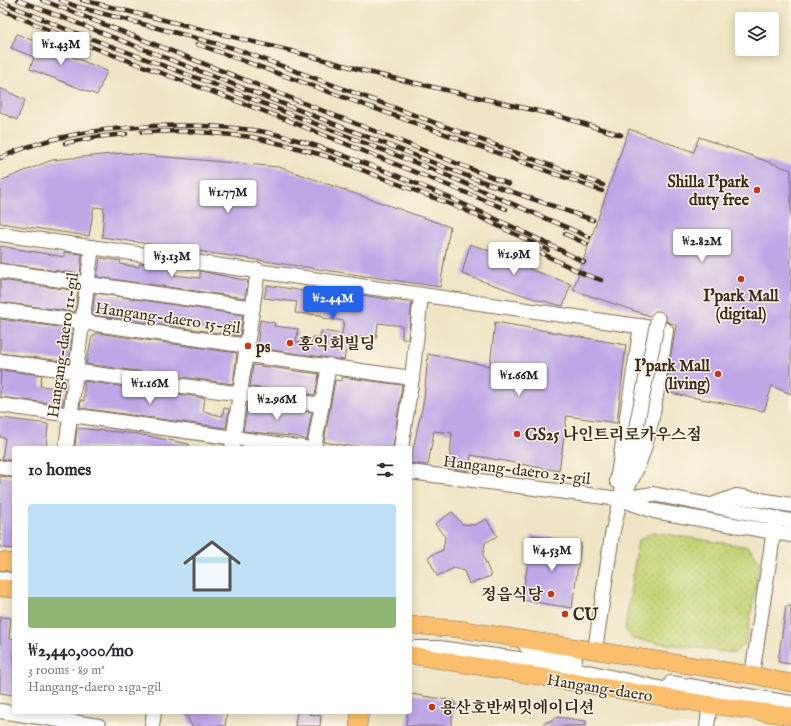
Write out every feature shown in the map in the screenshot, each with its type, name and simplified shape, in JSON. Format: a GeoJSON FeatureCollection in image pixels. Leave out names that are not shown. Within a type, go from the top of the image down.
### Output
{"type":"FeatureCollection","features":[{"type":"Feature","properties":{"kind":"main road"},"geometry":{"type":"LineString","coordinates":[[0,561],[12,563]]}},
{"type":"Feature","properties":{"kind":"main road"},"geometry":{"type":"LineString","coordinates":[[0,588],[12,588]]}},
{"type":"Feature","properties":{"kind":"main road"},"geometry":{"type":"LineString","coordinates":[[412,625],[458,629],[752,675],[791,683]]}},
{"type":"Feature","properties":{"kind":"main road","name":"Hangang-daero"},"geometry":{"type":"LineString","coordinates":[[412,655],[710,705],[791,716]]}},
{"type":"Feature","properties":{"kind":"main road"},"geometry":{"type":"LineString","coordinates":[[358,726],[360,714]]}},
{"type":"Feature","properties":{"kind":"street"},"geometry":{"type":"LineString","coordinates":[[0,234],[258,270],[421,296],[666,330],[648,437],[631,484],[620,500]]}},
{"type":"Feature","properties":{"kind":"street","name":"Hangang-daero 11-gil"},"geometry":{"type":"LineString","coordinates":[[66,446],[92,247]]}},
{"type":"Feature","properties":{"kind":"street","name":"Hangang-daero 15-gil"},"geometry":{"type":"LineString","coordinates":[[233,443],[239,394],[248,351],[258,270]]}},
{"type":"Feature","properties":{"kind":"street"},"geometry":{"type":"LineString","coordinates":[[0,271],[88,282],[253,308]]}},
{"type":"Feature","properties":{"kind":"street"},"geometry":{"type":"LineString","coordinates":[[401,446],[412,378],[421,296]]}},
{"type":"Feature","properties":{"kind":"street","name":"Hangang-daero 15-gil"},"geometry":{"type":"LineString","coordinates":[[0,310],[83,322],[248,351]]}},
{"type":"Feature","properties":{"kind":"street"},"geometry":{"type":"LineString","coordinates":[[595,650],[612,535],[634,438],[658,318]]}},
{"type":"Feature","properties":{"kind":"street"},"geometry":{"type":"LineString","coordinates":[[620,500],[616,478],[641,326]]}},
{"type":"Feature","properties":{"kind":"street"},"geometry":{"type":"LineString","coordinates":[[248,351],[412,378]]}},
{"type":"Feature","properties":{"kind":"street"},"geometry":{"type":"LineString","coordinates":[[0,361],[322,405]]}},
{"type":"Feature","properties":{"kind":"street"},"geometry":{"type":"LineString","coordinates":[[314,446],[329,365]]}},
{"type":"Feature","properties":{"kind":"street"},"geometry":{"type":"LineString","coordinates":[[0,405],[70,415],[233,443],[276,446]]}},
{"type":"Feature","properties":{"kind":"street"},"geometry":{"type":"LineString","coordinates":[[0,467],[12,470]]}},
{"type":"Feature","properties":{"kind":"street","name":"Hangang-daero 23-gil"},"geometry":{"type":"LineString","coordinates":[[412,472],[620,500],[654,511],[775,525],[791,521]]}},
{"type":"Feature","properties":{"kind":"street"},"geometry":{"type":"LineString","coordinates":[[711,505],[756,490],[791,495]]}},
{"type":"Feature","properties":{"kind":"street","name":"Hangang-daero 23-gil"},"geometry":{"type":"LineString","coordinates":[[620,500],[653,494],[711,505],[775,525],[791,535]]}},
{"type":"Feature","properties":{"kind":"street"},"geometry":{"type":"LineString","coordinates":[[736,496],[791,504]]}},
{"type":"Feature","properties":{"kind":"street"},"geometry":{"type":"LineString","coordinates":[[752,675],[775,525]]}},
{"type":"Feature","properties":{"kind":"street"},"geometry":{"type":"LineString","coordinates":[[0,578],[12,581]]}},
{"type":"Feature","properties":{"kind":"street"},"geometry":{"type":"LineString","coordinates":[[0,583],[12,587]]}},
{"type":"Feature","properties":{"kind":"street"},"geometry":{"type":"LineString","coordinates":[[458,629],[678,685],[791,703]]}},
{"type":"Feature","properties":{"kind":"street"},"geometry":{"type":"LineString","coordinates":[[412,648],[439,648],[548,663],[755,710]]}},
{"type":"Feature","properties":{"kind":"street"},"geometry":{"type":"LineString","coordinates":[[707,726],[710,705]]}},
{"type":"Feature","properties":{"kind":"street"},"geometry":{"type":"LineString","coordinates":[[0,711],[12,713]]}},
{"type":"Feature","properties":{"kind":"street"},"geometry":{"type":"LineString","coordinates":[[20,714],[99,726]]}},
{"type":"Feature","properties":{"kind":"street"},"geometry":{"type":"LineString","coordinates":[[152,726],[154,714]]}},
{"type":"Feature","properties":{"kind":"green space"},"geometry":{"type":"Polygon","coordinates":[[[653,532],[749,547],[760,561],[746,642],[734,653],[632,639],[625,629],[638,541],[653,532]]]}},
{"type":"Feature","properties":{"kind":"building"},"geometry":{"type":"Polygon","coordinates":[[[17,34],[107,71],[97,95],[30,69],[34,57],[11,48],[17,34]]]}},
{"type":"Feature","properties":{"kind":"building"},"geometry":{"type":"Polygon","coordinates":[[[0,88],[25,100],[17,120],[0,112],[0,88]]]}},
{"type":"Feature","properties":{"kind":"building"},"geometry":{"type":"Polygon","coordinates":[[[629,129],[694,152],[699,137],[791,170],[791,394],[772,386],[764,411],[665,392],[676,325],[666,321],[666,316],[660,311],[655,311],[650,316],[573,290],[629,129]]]}},
{"type":"Feature","properties":{"kind":"building"},"geometry":{"type":"Polygon","coordinates":[[[123,153],[279,167],[450,227],[440,287],[102,237],[104,208],[94,207],[89,236],[0,223],[0,181],[52,160],[123,153]]]}},
{"type":"Feature","properties":{"kind":"building"},"geometry":{"type":"Polygon","coordinates":[[[470,244],[530,265],[529,269],[571,284],[563,306],[535,299],[462,274],[470,244]]]}},
{"type":"Feature","properties":{"kind":"building"},"geometry":{"type":"Polygon","coordinates":[[[0,246],[64,257],[64,252],[82,254],[80,274],[0,263],[0,246]]]}},
{"type":"Feature","properties":{"kind":"building"},"geometry":{"type":"Polygon","coordinates":[[[100,258],[121,261],[120,264],[139,267],[140,263],[175,268],[174,275],[200,278],[200,271],[248,281],[245,298],[97,277],[100,258]]]}},
{"type":"Feature","properties":{"kind":"building"},"geometry":{"type":"Polygon","coordinates":[[[0,280],[78,291],[75,312],[0,302],[0,280]]]}},
{"type":"Feature","properties":{"kind":"building"},"geometry":{"type":"Polygon","coordinates":[[[267,285],[316,293],[317,288],[412,303],[408,339],[402,339],[402,326],[378,323],[376,339],[349,336],[344,360],[257,348],[260,320],[275,323],[274,326],[298,329],[296,342],[311,345],[313,337],[320,339],[321,331],[342,334],[344,321],[322,318],[322,315],[295,313],[297,302],[264,298],[267,285]]]}},
{"type":"Feature","properties":{"kind":"building"},"geometry":{"type":"Polygon","coordinates":[[[95,293],[243,315],[240,336],[92,315],[95,293]]]}},
{"type":"Feature","properties":{"kind":"building"},"geometry":{"type":"Polygon","coordinates":[[[0,319],[73,329],[69,362],[0,353],[0,319]]]}},
{"type":"Feature","properties":{"kind":"building"},"geometry":{"type":"Polygon","coordinates":[[[495,322],[626,345],[617,423],[567,416],[559,471],[471,455],[469,471],[449,468],[452,433],[434,431],[428,465],[412,463],[412,454],[424,399],[428,354],[490,366],[495,322]]]}},
{"type":"Feature","properties":{"kind":"building"},"geometry":{"type":"Polygon","coordinates":[[[97,333],[237,353],[233,384],[86,364],[92,337],[97,333]]]}},
{"type":"Feature","properties":{"kind":"building"},"geometry":{"type":"Polygon","coordinates":[[[253,365],[319,374],[315,395],[250,387],[253,365]]]}},
{"type":"Feature","properties":{"kind":"building"},"geometry":{"type":"Polygon","coordinates":[[[1,370],[42,375],[40,386],[65,389],[63,405],[0,397],[1,370]]]}},
{"type":"Feature","properties":{"kind":"building"},"geometry":{"type":"Polygon","coordinates":[[[342,377],[402,385],[393,446],[348,446],[324,442],[335,380],[342,381],[342,377]]]}},
{"type":"Feature","properties":{"kind":"building"},"geometry":{"type":"Polygon","coordinates":[[[84,381],[205,398],[203,411],[221,416],[223,415],[224,408],[229,409],[226,428],[80,408],[81,400],[84,401],[84,381]]]}},
{"type":"Feature","properties":{"kind":"building"},"geometry":{"type":"Polygon","coordinates":[[[248,403],[312,412],[307,440],[300,437],[243,431],[248,403]]]}},
{"type":"Feature","properties":{"kind":"building"},"geometry":{"type":"Polygon","coordinates":[[[0,418],[48,424],[46,446],[12,446],[12,461],[2,459],[5,438],[0,437],[0,418]]]}},
{"type":"Feature","properties":{"kind":"building"},"geometry":{"type":"Polygon","coordinates":[[[77,428],[138,434],[189,444],[189,446],[75,446],[77,428]]]}},
{"type":"Feature","properties":{"kind":"building"},"geometry":{"type":"Polygon","coordinates":[[[0,476],[12,478],[12,549],[0,547],[0,476]]]}},
{"type":"Feature","properties":{"kind":"building"},"geometry":{"type":"Polygon","coordinates":[[[452,512],[462,524],[475,525],[486,519],[497,536],[485,543],[483,556],[491,576],[469,584],[464,571],[454,568],[437,576],[428,557],[443,550],[445,537],[435,524],[452,512]]]}},
{"type":"Feature","properties":{"kind":"building"},"geometry":{"type":"Polygon","coordinates":[[[532,535],[581,543],[572,608],[522,600],[532,535]]]}},
{"type":"Feature","properties":{"kind":"building"},"geometry":{"type":"Polygon","coordinates":[[[786,606],[791,606],[791,664],[778,662],[786,606]]]}},
{"type":"Feature","properties":{"kind":"building"},"geometry":{"type":"Polygon","coordinates":[[[0,617],[11,618],[9,638],[12,639],[12,695],[0,693],[0,617]]]}},
{"type":"Feature","properties":{"kind":"building","name":"용산호반써밋에이디션"},"geometry":{"type":"Polygon","coordinates":[[[412,694],[455,701],[451,726],[406,726],[408,714],[412,714],[412,694]]]}},
{"type":"Feature","properties":{"kind":"building"},"geometry":{"type":"Polygon","coordinates":[[[185,714],[227,714],[225,726],[192,726],[185,714]]]}},
{"type":"Feature","properties":{"kind":"building"},"geometry":{"type":"Polygon","coordinates":[[[297,714],[321,716],[320,726],[295,726],[297,714]]]}},
{"type":"Feature","properties":{"kind":"building"},"geometry":{"type":"Polygon","coordinates":[[[558,717],[586,721],[586,726],[539,726],[558,717]]]}},
{"type":"Feature","properties":{"kind":"railway"},"geometry":{"type":"LineString","coordinates":[[18,0],[475,179],[593,220]]}},
{"type":"Feature","properties":{"kind":"railway"},"geometry":{"type":"LineString","coordinates":[[42,0],[509,184]]}},
{"type":"Feature","properties":{"kind":"railway"},"geometry":{"type":"LineString","coordinates":[[60,0],[78,7],[233,48],[603,185]]}},
{"type":"Feature","properties":{"kind":"railway"},"geometry":{"type":"LineString","coordinates":[[82,0],[295,52],[376,74],[555,115],[621,135]]}},
{"type":"Feature","properties":{"kind":"railway"},"geometry":{"type":"LineString","coordinates":[[0,1],[68,30],[221,87],[434,170],[589,237]]}},
{"type":"Feature","properties":{"kind":"railway"},"geometry":{"type":"LineString","coordinates":[[0,9],[65,37],[282,118],[506,209]]}},
{"type":"Feature","properties":{"kind":"railway"},"geometry":{"type":"LineString","coordinates":[[197,44],[602,191]]}},
{"type":"Feature","properties":{"kind":"railway"},"geometry":{"type":"LineString","coordinates":[[0,158],[46,141],[110,129],[158,126],[205,126],[266,132],[323,148],[420,185],[503,222],[584,262]]}},
{"type":"Feature","properties":{"kind":"railway"},"geometry":{"type":"LineString","coordinates":[[142,132],[185,131],[252,137],[326,156],[465,210],[548,250]]}},
{"type":"Feature","properties":{"kind":"railway"},"geometry":{"type":"LineString","coordinates":[[65,143],[96,137],[126,134]]}},
{"type":"Feature","properties":{"kind":"railway"},"geometry":{"type":"LineString","coordinates":[[565,234],[587,244]]}},
{"type":"Feature","properties":{"kind":"railway"},"geometry":{"type":"LineString","coordinates":[[537,251],[584,274],[601,280]]}},
{"type":"Feature","properties":{"kind":"place","name":"Shilla I'park duty free"},"geometry":{"type":"Point","coordinates":[757,190]}},
{"type":"Feature","properties":{"kind":"place","name":"I'park Mall (digital)"},"geometry":{"type":"Point","coordinates":[741,279]}},
{"type":"Feature","properties":{"kind":"place","name":"홍익회빌딩"},"geometry":{"type":"Point","coordinates":[290,343]}},
{"type":"Feature","properties":{"kind":"place","name":"ps"},"geometry":{"type":"Point","coordinates":[248,346]}},
{"type":"Feature","properties":{"kind":"place","name":"I'park Mall (living)"},"geometry":{"type":"Point","coordinates":[718,374]}},
{"type":"Feature","properties":{"kind":"place","name":"GS25 나인트리로카우스점"},"geometry":{"type":"Point","coordinates":[517,434]}},
{"type":"Feature","properties":{"kind":"place","name":"정읍식당"},"geometry":{"type":"Point","coordinates":[551,594]}},
{"type":"Feature","properties":{"kind":"place","name":"CU"},"geometry":{"type":"Point","coordinates":[565,614]}},
{"type":"Feature","properties":{"kind":"place","name":"용산호반써밋에이디션"},"geometry":{"type":"Point","coordinates":[432,707]}}]}
